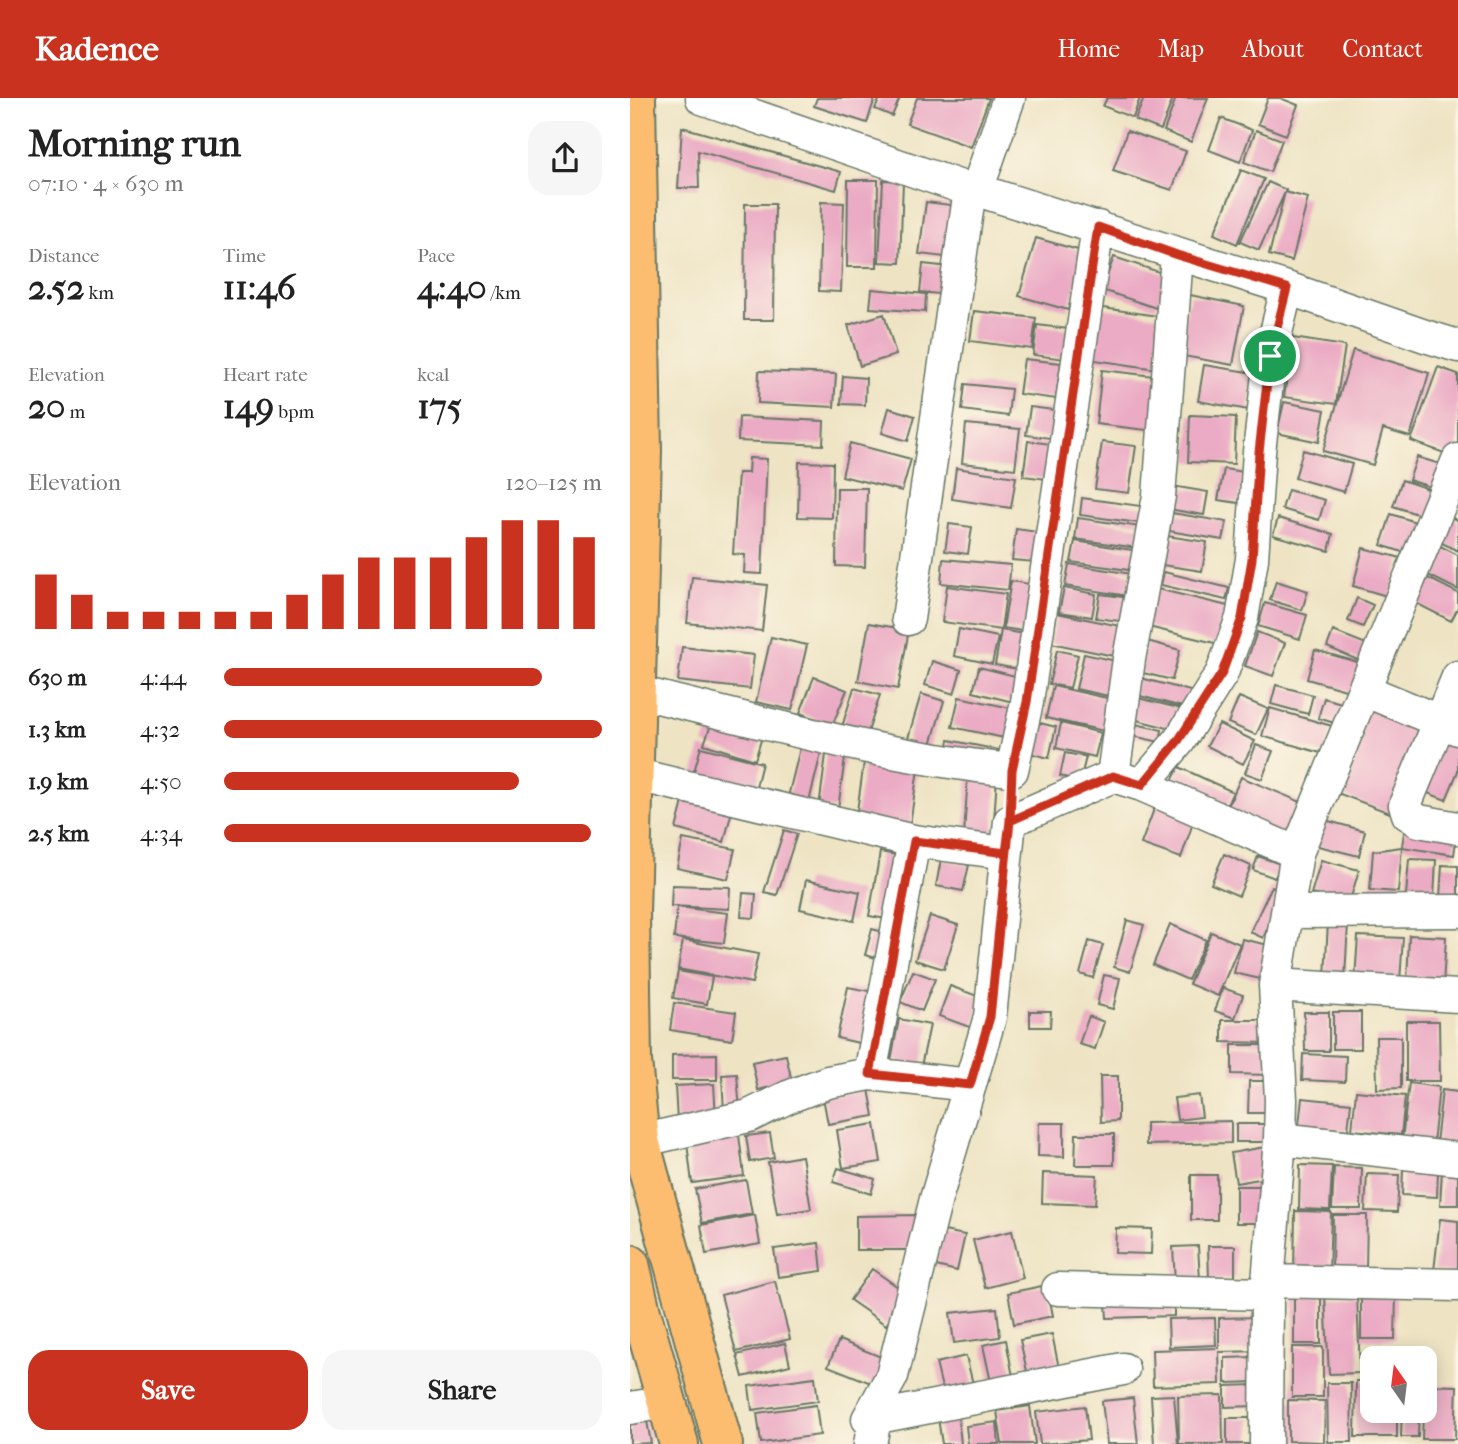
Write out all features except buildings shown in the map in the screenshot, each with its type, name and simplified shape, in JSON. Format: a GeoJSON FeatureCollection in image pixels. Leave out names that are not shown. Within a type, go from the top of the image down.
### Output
{"type":"FeatureCollection","features":[{"type":"Feature","properties":{"kind":"main road"},"geometry":{"type":"LineString","coordinates":[[636,98],[642,451],[630,913],[632,1048],[640,1141],[723,1444]]}},
{"type":"Feature","properties":{"kind":"main road"},"geometry":{"type":"LineString","coordinates":[[630,1264],[636,1312],[668,1402],[679,1444]]}},
{"type":"Feature","properties":{"kind":"street"},"geometry":{"type":"LineString","coordinates":[[702,98],[973,190],[1098,227],[1458,346]]}},
{"type":"Feature","properties":{"kind":"street"},"geometry":{"type":"LineString","coordinates":[[908,620],[973,190],[1009,98]]}},
{"type":"Feature","properties":{"kind":"street"},"geometry":{"type":"LineString","coordinates":[[869,1432],[892,1376],[936,1199],[990,1017],[1010,821],[1012,770],[1027,702],[1098,227]]}},
{"type":"Feature","properties":{"kind":"street"},"geometry":{"type":"LineString","coordinates":[[1128,780],[1129,659],[1159,496],[1177,255]]}},
{"type":"Feature","properties":{"kind":"street"},"geometry":{"type":"LineString","coordinates":[[1010,821],[1128,780],[1178,741],[1222,673],[1242,618],[1252,559],[1259,452],[1270,356],[1287,288]]}},
{"type":"Feature","properties":{"kind":"street"},"geometry":{"type":"LineString","coordinates":[[1266,1444],[1267,1287],[1280,1139],[1275,985],[1297,853],[1458,460]]}},
{"type":"Feature","properties":{"kind":"street"},"geometry":{"type":"LineString","coordinates":[[1458,677],[1449,726],[1405,805],[1408,814],[1419,821],[1458,828]]}},
{"type":"Feature","properties":{"kind":"street"},"geometry":{"type":"LineString","coordinates":[[1364,690],[1449,726]]}},
{"type":"Feature","properties":{"kind":"street"},"geometry":{"type":"LineString","coordinates":[[637,692],[844,742],[960,765],[1012,770]]}},
{"type":"Feature","properties":{"kind":"street"},"geometry":{"type":"LineString","coordinates":[[634,774],[914,841],[1006,853]]}},
{"type":"Feature","properties":{"kind":"street"},"geometry":{"type":"LineString","coordinates":[[1128,780],[1297,853]]}},
{"type":"Feature","properties":{"kind":"street"},"geometry":{"type":"LineString","coordinates":[[870,1074],[914,841]]}},
{"type":"Feature","properties":{"kind":"street"},"geometry":{"type":"LineString","coordinates":[[1289,912],[1458,911]]}},
{"type":"Feature","properties":{"kind":"street"},"geometry":{"type":"LineString","coordinates":[[1275,985],[1458,996]]}},
{"type":"Feature","properties":{"kind":"street"},"geometry":{"type":"LineString","coordinates":[[640,1141],[749,1116],[828,1082],[870,1074],[970,1085]]}},
{"type":"Feature","properties":{"kind":"street"},"geometry":{"type":"LineString","coordinates":[[1280,1139],[1458,1159]]}},
{"type":"Feature","properties":{"kind":"street"},"geometry":{"type":"LineString","coordinates":[[1058,1289],[1458,1285]]}},
{"type":"Feature","properties":{"kind":"street"},"geometry":{"type":"LineString","coordinates":[[869,1432],[1123,1369]]}},
{"type":"Feature","properties":{"kind":"street"},"geometry":{"type":"LineString","coordinates":[[630,1408],[668,1402]]}},
{"type":"Feature","properties":{"kind":"route"},"geometry":{"type":"LineString","coordinates":[[1270,356],[1259,452],[1252,559],[1242,618],[1222,673],[1178,741],[1142,785],[1113,776],[1010,821],[1006,853],[914,841],[870,1074],[970,1085],[990,1017],[1010,821],[1012,770],[1027,702],[1098,227],[1177,255],[1287,288],[1270,356]]}}]}
